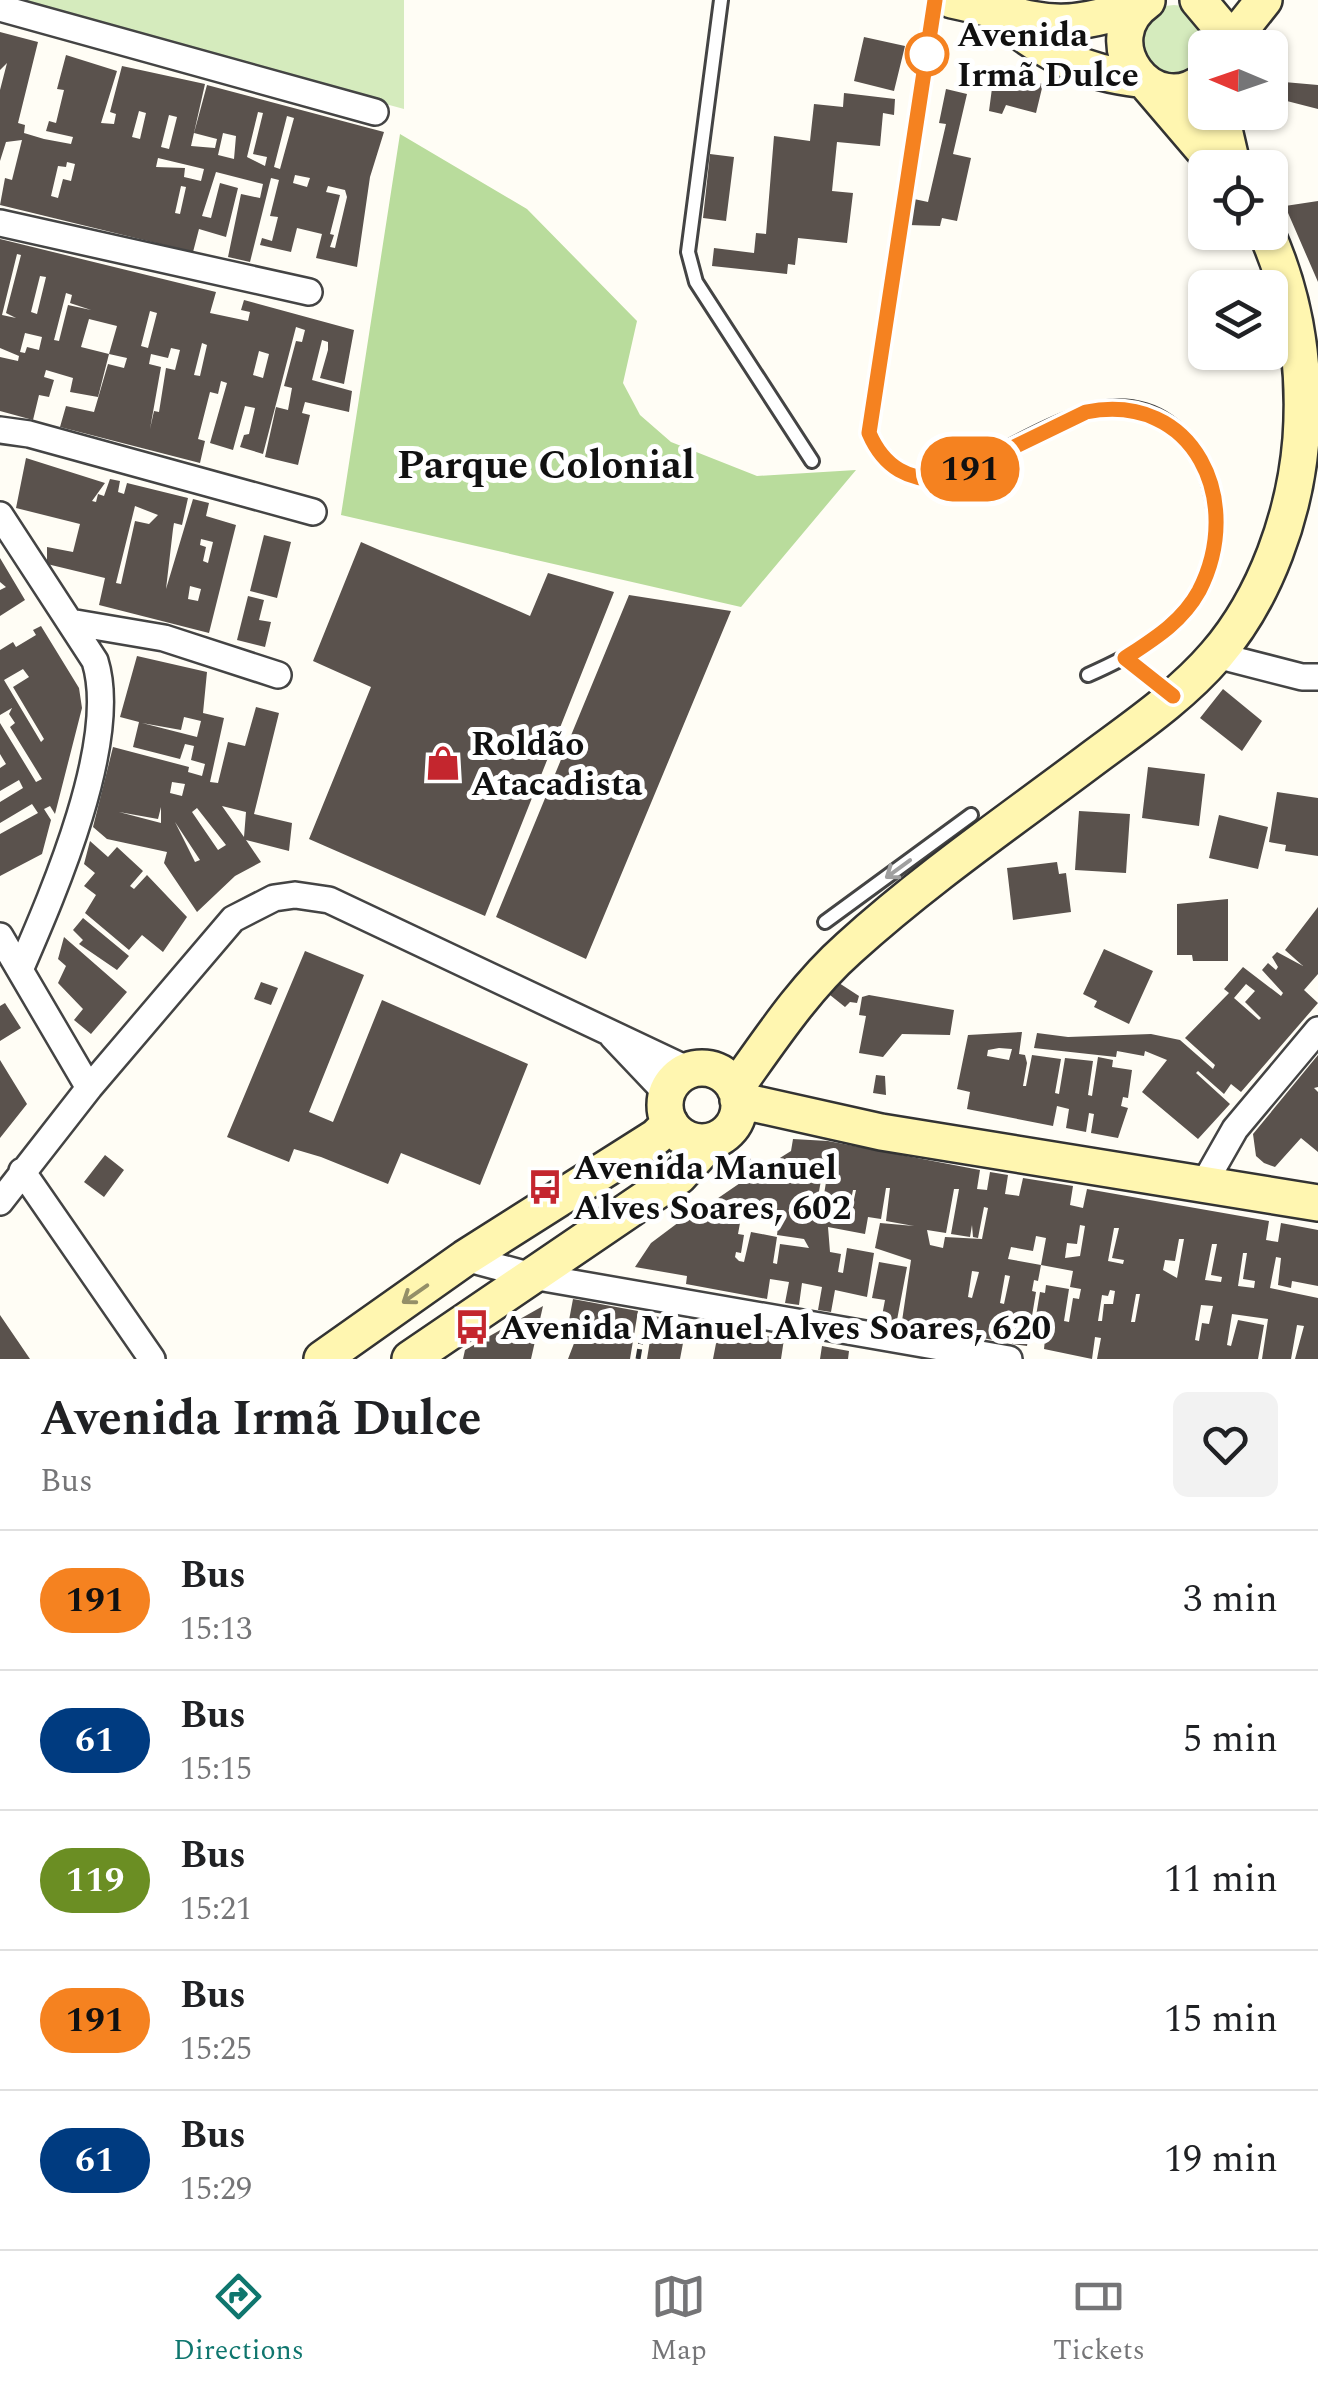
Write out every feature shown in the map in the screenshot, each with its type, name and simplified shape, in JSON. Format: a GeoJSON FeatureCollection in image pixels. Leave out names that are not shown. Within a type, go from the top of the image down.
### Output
{"type":"FeatureCollection","features":[{"type":"Feature","properties":{"kind":"main road"},"geometry":{"type":"LineString","coordinates":[[1198,0],[1221,30]]}},
{"type":"Feature","properties":{"kind":"main road"},"geometry":{"type":"LineString","coordinates":[[1239,30],[1264,0]]}},
{"type":"Feature","properties":{"kind":"main road"},"geometry":{"type":"LineString","coordinates":[[972,4],[1060,25],[1094,22],[1144,3]]}},
{"type":"Feature","properties":{"kind":"main road"},"geometry":{"type":"LineString","coordinates":[[1144,3],[1125,28],[1125,55],[1203,150]]}},
{"type":"Feature","properties":{"kind":"main road"},"geometry":{"type":"LineString","coordinates":[[972,4],[1063,61],[1175,92],[1188,87]]}},
{"type":"Feature","properties":{"kind":"main road"},"geometry":{"type":"LineString","coordinates":[[322,1359],[465,1258],[656,1137],[702,1091],[772,1034],[846,950],[1173,696],[1216,655],[1268,568],[1298,474],[1301,353],[1285,283],[1273,250]]}},
{"type":"Feature","properties":{"kind":"main road"},"geometry":{"type":"LineString","coordinates":[[702,1091],[808,1118],[1202,1187],[1318,1203]]}},
{"type":"Feature","properties":{"kind":"main road"},"geometry":{"type":"LineString","coordinates":[[702,1091],[687,1139],[718,1138],[808,1118]]}},
{"type":"Feature","properties":{"kind":"main road"},"geometry":{"type":"LineString","coordinates":[[410,1359],[679,1176],[733,1124],[702,1091]]}},
{"type":"Feature","properties":{"kind":"street"},"geometry":{"type":"LineString","coordinates":[[0,8],[376,112]]}},
{"type":"Feature","properties":{"kind":"street"},"geometry":{"type":"LineString","coordinates":[[0,224],[309,292]]}},
{"type":"Feature","properties":{"kind":"street"},"geometry":{"type":"LineString","coordinates":[[0,430],[29,434],[313,512]]}},
{"type":"Feature","properties":{"kind":"street"},"geometry":{"type":"LineString","coordinates":[[0,515],[95,661],[102,682],[96,745],[58,886],[20,970]]}},
{"type":"Feature","properties":{"kind":"street"},"geometry":{"type":"LineString","coordinates":[[70,622],[164,638],[278,675]]}},
{"type":"Feature","properties":{"kind":"street"},"geometry":{"type":"LineString","coordinates":[[1216,655],[1302,678],[1318,677]]}},
{"type":"Feature","properties":{"kind":"street"},"geometry":{"type":"LineString","coordinates":[[0,1202],[89,1088],[234,919],[274,898],[294,895],[329,900],[413,937],[610,1034],[702,1091]]}},
{"type":"Feature","properties":{"kind":"street"},"geometry":{"type":"LineString","coordinates":[[0,936],[89,1088]]}},
{"type":"Feature","properties":{"kind":"street"},"geometry":{"type":"LineString","coordinates":[[1202,1187],[1235,1129],[1318,1030]]}},
{"type":"Feature","properties":{"kind":"street"},"geometry":{"type":"LineString","coordinates":[[22,1171],[152,1359]]}},
{"type":"Feature","properties":{"kind":"street"},"geometry":{"type":"LineString","coordinates":[[465,1258],[532,1276],[1009,1359]]}},
{"type":"Feature","properties":{"kind":"lane"},"geometry":{"type":"LineString","coordinates":[[721,0],[688,252],[696,282],[812,462]]}},
{"type":"Feature","properties":{"kind":"lane"},"geometry":{"type":"LineString","coordinates":[[935,0],[869,433],[878,454],[900,472],[921,480],[946,480],[1086,412],[1108,408],[1148,413],[1182,434],[1210,483],[1218,522],[1198,592],[1170,629],[1088,676]]}},
{"type":"Feature","properties":{"kind":"lane"},"geometry":{"type":"LineString","coordinates":[[1125,658],[1173,696]]}},
{"type":"Feature","properties":{"kind":"lane"},"geometry":{"type":"LineString","coordinates":[[825,922],[971,815]]}},
{"type":"Feature","properties":{"kind":"path"},"geometry":{"type":"LineString","coordinates":[[638,1359],[644,1294]]}},
{"type":"Feature","properties":{"kind":"green space"},"geometry":{"type":"Polygon","coordinates":[[[4,0],[404,0],[404,109],[4,0]]]}},
{"type":"Feature","properties":{"kind":"green space"},"geometry":{"type":"Polygon","coordinates":[[[1161,7],[1187,7],[1207,30],[1188,30],[1187,73],[1161,73],[1141,53],[1141,27],[1161,7]]]}},
{"type":"Feature","properties":{"kind":"green space"},"geometry":{"type":"Polygon","coordinates":[[[400,134],[527,209],[637,321],[623,383],[640,415],[671,442],[757,476],[856,470],[741,607],[341,515],[400,134]]]}},
{"type":"Feature","properties":{"kind":"building"},"geometry":{"type":"Polygon","coordinates":[[[0,32],[38,42],[18,123],[25,125],[24,133],[71,144],[73,137],[46,131],[49,121],[56,123],[64,90],[57,89],[66,55],[117,71],[101,123],[114,124],[116,114],[110,112],[122,66],[205,84],[191,146],[215,148],[217,139],[194,133],[207,85],[384,132],[370,177],[357,267],[316,258],[322,234],[297,228],[291,252],[260,245],[262,238],[272,241],[278,217],[270,216],[279,180],[271,178],[250,262],[228,257],[241,194],[260,198],[263,184],[216,172],[202,216],[211,218],[220,183],[238,188],[226,237],[199,229],[193,252],[0,205],[5,178],[12,180],[22,140],[6,142],[0,161],[0,90],[7,63],[0,70],[0,32]],[[139,111],[132,137],[140,139],[146,113],[139,111]],[[258,112],[247,157],[265,166],[267,157],[253,154],[263,113],[258,112]],[[169,115],[161,147],[169,149],[177,117],[169,115]],[[287,116],[274,167],[280,169],[294,118],[287,116]],[[223,133],[218,155],[234,159],[236,136],[223,133]],[[158,158],[156,167],[185,168],[184,177],[201,181],[204,169],[158,158]],[[75,164],[58,166],[51,196],[58,198],[63,179],[71,181],[75,164]],[[295,175],[293,183],[307,187],[310,178],[295,175]],[[181,186],[175,213],[180,214],[186,187],[181,186]],[[328,186],[326,192],[340,195],[330,234],[334,235],[330,247],[335,248],[347,197],[345,190],[328,186]]]}},
{"type":"Feature","properties":{"kind":"building"},"geometry":{"type":"Polygon","coordinates":[[[864,37],[905,46],[894,91],[854,81],[864,37]]]}},
{"type":"Feature","properties":{"kind":"building"},"geometry":{"type":"Polygon","coordinates":[[[994,73],[1043,84],[1036,113],[1006,105],[1002,114],[989,111],[994,73]]]}},
{"type":"Feature","properties":{"kind":"building"},"geometry":{"type":"Polygon","coordinates":[[[1288,82],[1318,85],[1318,109],[1288,101],[1288,82]]]}},
{"type":"Feature","properties":{"kind":"building"},"geometry":{"type":"Polygon","coordinates":[[[946,89],[967,94],[953,154],[971,158],[957,221],[942,218],[940,226],[908,225],[914,199],[928,202],[946,124],[939,123],[946,89]]]}},
{"type":"Feature","properties":{"kind":"building"},"geometry":{"type":"Polygon","coordinates":[[[844,93],[895,99],[894,115],[883,113],[880,146],[837,142],[832,191],[853,193],[847,243],[798,238],[795,265],[788,264],[787,274],[712,266],[714,248],[754,253],[756,233],[766,234],[774,136],[810,141],[814,104],[843,107],[844,93]]]}},
{"type":"Feature","properties":{"kind":"building"},"geometry":{"type":"Polygon","coordinates":[[[710,154],[734,157],[726,221],[703,218],[710,154]]]}},
{"type":"Feature","properties":{"kind":"building"},"geometry":{"type":"Polygon","coordinates":[[[1318,201],[1318,282],[1288,213],[1288,206],[1318,201]]]}},
{"type":"Feature","properties":{"kind":"building"},"geometry":{"type":"Polygon","coordinates":[[[0,239],[216,292],[210,313],[248,321],[250,312],[241,310],[244,300],[354,330],[344,384],[320,378],[328,350],[328,342],[322,340],[312,380],[352,391],[349,412],[305,402],[302,413],[310,415],[298,465],[265,457],[276,407],[288,410],[292,388],[284,386],[296,341],[302,342],[305,330],[296,327],[263,454],[240,447],[244,435],[249,434],[255,408],[245,406],[233,450],[210,443],[227,383],[221,381],[218,394],[210,392],[198,439],[205,441],[200,463],[60,427],[66,406],[94,412],[108,364],[124,368],[127,358],[109,354],[98,397],[70,392],[73,378],[46,370],[44,377],[54,380],[49,397],[39,395],[33,420],[0,411],[0,357],[18,361],[19,356],[0,348],[0,239]],[[17,254],[2,315],[16,318],[6,313],[21,255],[17,254]],[[40,276],[31,312],[37,314],[46,277],[40,276]],[[66,293],[54,340],[59,341],[68,305],[91,310],[70,303],[72,295],[66,293]],[[150,311],[141,346],[148,348],[157,313],[150,311]],[[89,319],[81,347],[109,354],[117,326],[89,319]],[[25,333],[20,352],[25,353],[27,347],[39,350],[42,337],[25,333]],[[202,343],[194,375],[200,376],[207,345],[202,343]],[[171,348],[168,358],[151,354],[149,364],[161,367],[150,429],[154,411],[159,412],[166,368],[175,370],[180,350],[171,348]],[[259,351],[253,375],[263,378],[269,354],[259,351]]]}},
{"type":"Feature","properties":{"kind":"building"},"geometry":{"type":"Polygon","coordinates":[[[26,458],[105,483],[92,501],[96,502],[98,494],[104,496],[110,479],[120,481],[118,492],[124,494],[127,483],[188,498],[182,525],[174,523],[166,589],[193,499],[209,503],[206,516],[236,525],[209,633],[99,605],[105,578],[47,564],[47,547],[73,552],[80,524],[16,508],[26,458]],[[135,506],[116,583],[121,584],[135,521],[149,524],[158,515],[135,506]],[[201,539],[200,545],[206,547],[203,561],[208,563],[213,542],[201,539]],[[190,586],[188,599],[198,601],[201,589],[190,586]]]}},
{"type":"Feature","properties":{"kind":"building"},"geometry":{"type":"Polygon","coordinates":[[[264,535],[291,542],[277,598],[250,591],[264,535]]]}},
{"type":"Feature","properties":{"kind":"building","name":"Roldão Atacadista"},"geometry":{"type":"Polygon","coordinates":[[[361,542],[530,616],[548,573],[614,592],[485,916],[309,839],[371,687],[313,661],[361,542]]]}},
{"type":"Feature","properties":{"kind":"building"},"geometry":{"type":"Polygon","coordinates":[[[0,558],[25,600],[0,616],[0,590],[6,587],[0,582],[0,558]]]}},
{"type":"Feature","properties":{"kind":"building"},"geometry":{"type":"Polygon","coordinates":[[[629,595],[731,611],[586,959],[496,917],[629,595]]]}},
{"type":"Feature","properties":{"kind":"building"},"geometry":{"type":"Polygon","coordinates":[[[248,596],[264,600],[259,620],[271,622],[265,647],[237,640],[248,596]]]}},
{"type":"Feature","properties":{"kind":"building"},"geometry":{"type":"Polygon","coordinates":[[[41,626],[79,688],[82,708],[55,814],[50,806],[44,809],[51,820],[42,854],[0,876],[0,834],[38,813],[32,804],[0,823],[0,802],[23,788],[19,780],[0,791],[0,768],[6,764],[0,754],[0,723],[36,782],[42,779],[10,727],[15,723],[9,714],[12,708],[0,715],[0,650],[13,642],[16,647],[36,635],[33,630],[41,626]],[[23,669],[4,680],[41,742],[44,739],[13,687],[29,677],[23,669]]]}},
{"type":"Feature","properties":{"kind":"building"},"geometry":{"type":"Polygon","coordinates":[[[137,656],[207,672],[203,713],[224,718],[210,782],[218,783],[228,742],[245,746],[256,707],[279,713],[254,814],[292,823],[289,851],[246,840],[261,862],[235,876],[197,912],[164,863],[167,852],[107,839],[93,827],[113,747],[189,767],[188,772],[202,776],[205,764],[191,760],[194,746],[185,744],[180,759],[133,747],[139,722],[120,717],[137,656]],[[184,717],[181,730],[142,723],[197,737],[201,721],[184,717]],[[172,782],[170,793],[182,796],[185,784],[172,782]],[[222,806],[244,837],[246,812],[222,806]],[[161,807],[158,819],[119,812],[161,823],[161,807]],[[197,808],[192,812],[218,850],[226,845],[197,808]],[[175,822],[195,862],[200,860],[175,822]]]}},
{"type":"Feature","properties":{"kind":"building"},"geometry":{"type":"Polygon","coordinates":[[[1223,689],[1262,721],[1242,751],[1200,718],[1223,689]]]}},
{"type":"Feature","properties":{"kind":"building"},"geometry":{"type":"Polygon","coordinates":[[[1148,767],[1205,774],[1199,826],[1142,818],[1148,767]]]}},
{"type":"Feature","properties":{"kind":"building"},"geometry":{"type":"Polygon","coordinates":[[[1277,792],[1318,798],[1318,856],[1285,851],[1286,845],[1269,842],[1277,792]]]}},
{"type":"Feature","properties":{"kind":"building"},"geometry":{"type":"Polygon","coordinates":[[[1079,811],[1130,814],[1126,873],[1075,870],[1079,811]]]}},
{"type":"Feature","properties":{"kind":"building"},"geometry":{"type":"Polygon","coordinates":[[[1219,815],[1268,827],[1258,869],[1209,858],[1219,815]]]}},
{"type":"Feature","properties":{"kind":"building"},"geometry":{"type":"Polygon","coordinates":[[[90,841],[108,857],[117,847],[143,871],[130,886],[134,889],[147,875],[187,917],[163,952],[142,935],[129,950],[85,913],[96,895],[84,886],[95,873],[84,864],[90,841]]]}},
{"type":"Feature","properties":{"kind":"building"},"geometry":{"type":"Polygon","coordinates":[[[1057,862],[1059,874],[1066,873],[1071,912],[1013,920],[1007,868],[1057,862]]]}},
{"type":"Feature","properties":{"kind":"building"},"geometry":{"type":"Polygon","coordinates":[[[1228,899],[1228,961],[1193,961],[1192,955],[1177,955],[1177,904],[1228,899]]]}},
{"type":"Feature","properties":{"kind":"building"},"geometry":{"type":"Polygon","coordinates":[[[1318,907],[1318,974],[1304,990],[1318,1003],[1241,1092],[1231,1084],[1224,1094],[1196,1073],[1230,1104],[1198,1139],[1142,1092],[1167,1060],[1145,1051],[1144,1056],[1117,1051],[1116,1057],[1034,1048],[1037,1033],[1068,1037],[1151,1034],[1180,1040],[1213,1069],[1215,1065],[1185,1038],[1229,993],[1224,989],[1243,967],[1281,996],[1283,993],[1262,970],[1268,963],[1276,970],[1272,957],[1277,952],[1303,966],[1285,950],[1318,907]],[[1246,984],[1234,998],[1259,1020],[1245,1002],[1255,991],[1246,984]]]}},
{"type":"Feature","properties":{"kind":"building"},"geometry":{"type":"Polygon","coordinates":[[[83,918],[129,956],[117,970],[79,944],[83,940],[73,930],[83,918]]]}},
{"type":"Feature","properties":{"kind":"building"},"geometry":{"type":"Polygon","coordinates":[[[64,937],[127,992],[91,1034],[74,1020],[83,1009],[58,983],[66,966],[58,959],[64,937]]]}},
{"type":"Feature","properties":{"kind":"building"},"geometry":{"type":"Polygon","coordinates":[[[1104,949],[1153,971],[1129,1024],[1094,1007],[1097,1001],[1083,994],[1104,949]]]}},
{"type":"Feature","properties":{"kind":"building"},"geometry":{"type":"Polygon","coordinates":[[[305,951],[364,975],[309,1112],[333,1122],[382,1000],[528,1064],[480,1185],[401,1153],[388,1184],[294,1149],[289,1162],[227,1137],[305,951]]]}},
{"type":"Feature","properties":{"kind":"building"},"geometry":{"type":"Polygon","coordinates":[[[261,982],[278,988],[271,1005],[254,999],[261,982]]]}},
{"type":"Feature","properties":{"kind":"building"},"geometry":{"type":"Polygon","coordinates":[[[839,983],[859,996],[857,1003],[850,1002],[845,1007],[830,995],[839,983]]]}},
{"type":"Feature","properties":{"kind":"building"},"geometry":{"type":"Polygon","coordinates":[[[862,997],[954,1010],[950,1035],[902,1034],[883,1057],[859,1053],[866,1016],[859,1015],[862,997]]]}},
{"type":"Feature","properties":{"kind":"building"},"geometry":{"type":"Polygon","coordinates":[[[5,1003],[21,1028],[0,1041],[0,1006],[5,1003]]]}},
{"type":"Feature","properties":{"kind":"building"},"geometry":{"type":"Polygon","coordinates":[[[1022,1032],[1019,1054],[1025,1055],[1027,1063],[1023,1086],[1032,1055],[1061,1059],[1055,1093],[1059,1094],[1065,1058],[1093,1061],[1088,1095],[1092,1096],[1098,1057],[1113,1060],[1112,1067],[1132,1070],[1128,1098],[1123,1097],[1121,1106],[1128,1108],[1118,1138],[1091,1133],[1094,1114],[1089,1113],[1086,1132],[1066,1128],[1069,1109],[1057,1106],[1053,1126],[967,1109],[970,1092],[957,1089],[968,1035],[1022,1032]],[[1012,1049],[988,1050],[987,1056],[1009,1060],[1012,1049]]]}},
{"type":"Feature","properties":{"kind":"building"},"geometry":{"type":"Polygon","coordinates":[[[1318,1055],[1318,1087],[1314,1088],[1318,1092],[1318,1152],[1301,1138],[1275,1167],[1264,1163],[1256,1156],[1253,1134],[1318,1055]]]}},
{"type":"Feature","properties":{"kind":"building"},"geometry":{"type":"Polygon","coordinates":[[[0,1060],[27,1104],[0,1138],[0,1060]]]}},
{"type":"Feature","properties":{"kind":"building"},"geometry":{"type":"Polygon","coordinates":[[[876,1075],[885,1076],[886,1095],[873,1093],[876,1075]]]}},
{"type":"Feature","properties":{"kind":"building"},"geometry":{"type":"Polygon","coordinates":[[[793,1139],[828,1141],[980,1170],[977,1189],[987,1190],[990,1172],[1008,1175],[1005,1194],[1019,1196],[1023,1178],[1073,1186],[1070,1205],[1083,1208],[1087,1189],[1269,1221],[1266,1240],[1278,1242],[1281,1223],[1318,1230],[1318,1286],[1292,1281],[1291,1288],[1278,1285],[1281,1258],[1276,1257],[1270,1288],[1318,1298],[1318,1359],[1295,1359],[1304,1326],[1297,1325],[1291,1359],[1262,1359],[1268,1319],[1232,1314],[1227,1345],[1231,1346],[1238,1320],[1264,1325],[1258,1359],[1097,1359],[1101,1338],[1095,1337],[1092,1359],[1044,1349],[1046,1330],[1034,1328],[1040,1292],[1045,1293],[1046,1285],[1069,1289],[1064,1321],[1069,1322],[1073,1298],[1079,1299],[1081,1289],[1070,1287],[1073,1271],[1041,1265],[1032,1291],[1036,1292],[1027,1346],[1012,1344],[1015,1322],[998,1320],[994,1340],[881,1321],[885,1300],[872,1298],[879,1262],[907,1267],[897,1320],[902,1321],[911,1260],[875,1248],[880,1223],[914,1226],[886,1221],[890,1188],[886,1188],[881,1219],[868,1217],[865,1234],[828,1227],[830,1252],[841,1254],[838,1272],[843,1273],[847,1248],[874,1253],[867,1297],[835,1290],[831,1312],[818,1310],[822,1287],[802,1283],[799,1305],[785,1303],[789,1282],[770,1279],[767,1299],[686,1284],[687,1276],[635,1267],[651,1243],[703,1204],[708,1205],[743,1181],[734,1166],[749,1156],[759,1171],[791,1151],[793,1139]],[[822,1175],[815,1213],[850,1218],[856,1190],[849,1209],[822,1207],[827,1176],[822,1175]],[[954,1189],[946,1233],[927,1230],[930,1245],[943,1248],[945,1237],[982,1239],[988,1208],[984,1207],[978,1238],[973,1237],[972,1225],[970,1237],[951,1234],[959,1189],[954,1189]],[[742,1212],[738,1234],[744,1235],[741,1253],[736,1252],[735,1257],[744,1262],[751,1232],[777,1237],[773,1263],[777,1264],[780,1244],[809,1248],[804,1239],[777,1235],[779,1219],[742,1212]],[[1080,1225],[1077,1244],[1067,1243],[1065,1258],[1080,1256],[1085,1226],[1080,1225]],[[1114,1228],[1108,1261],[1123,1264],[1124,1260],[1112,1258],[1119,1228],[1114,1228]],[[1036,1236],[1033,1251],[1011,1247],[1008,1259],[1041,1265],[1046,1238],[1036,1236]],[[1179,1239],[1175,1261],[1165,1260],[1163,1270],[1177,1278],[1184,1239],[1179,1239]],[[1212,1244],[1205,1280],[1221,1282],[1222,1277],[1211,1275],[1217,1244],[1212,1244]],[[1243,1253],[1238,1286],[1254,1288],[1255,1281],[1243,1279],[1247,1253],[1243,1253]],[[972,1271],[968,1297],[972,1298],[979,1272],[972,1271]],[[1005,1275],[1000,1303],[1004,1304],[1010,1276],[1005,1275]],[[1115,1291],[1102,1295],[1098,1321],[1102,1321],[1104,1304],[1113,1304],[1115,1291]],[[1136,1294],[1131,1322],[1135,1322],[1140,1294],[1136,1294]],[[1201,1305],[1195,1340],[1199,1341],[1202,1323],[1209,1324],[1213,1306],[1201,1305]]]}},
{"type":"Feature","properties":{"kind":"building"},"geometry":{"type":"Polygon","coordinates":[[[105,1155],[124,1170],[104,1197],[84,1182],[105,1155]]]}},
{"type":"Feature","properties":{"kind":"building"},"geometry":{"type":"Polygon","coordinates":[[[573,1299],[638,1311],[630,1359],[568,1359],[578,1333],[567,1331],[573,1299]]]}},
{"type":"Feature","properties":{"kind":"building"},"geometry":{"type":"Polygon","coordinates":[[[543,1306],[531,1359],[463,1359],[465,1350],[543,1306]]]}},
{"type":"Feature","properties":{"kind":"building"},"geometry":{"type":"Polygon","coordinates":[[[0,1315],[30,1359],[0,1359],[0,1315]]]}},
{"type":"Feature","properties":{"kind":"building"},"geometry":{"type":"Polygon","coordinates":[[[654,1316],[687,1322],[680,1359],[647,1359],[654,1316]]]}},
{"type":"Feature","properties":{"kind":"building"},"geometry":{"type":"Polygon","coordinates":[[[719,1328],[784,1339],[781,1359],[713,1359],[719,1328]]]}},
{"type":"Feature","properties":{"kind":"building"},"geometry":{"type":"Polygon","coordinates":[[[822,1346],[849,1351],[848,1359],[820,1359],[822,1346]]]}},
{"type":"Feature","properties":{"kind":"bus line","name":"191"},"geometry":{"type":"LineString","coordinates":[[935,0],[869,433],[878,454],[900,472],[921,480],[946,480],[1086,412],[1108,408],[1148,413],[1182,434],[1210,483],[1218,522],[1209,562],[1198,592],[1170,629],[1125,658],[1173,696]]}},
{"type":"Feature","properties":{"kind":"place","name":"Avenida Irmã Dulce"},"geometry":{"type":"Point","coordinates":[927,54]}},
{"type":"Feature","properties":{"kind":"place","name":"Roldão Atacadista"},"geometry":{"type":"Point","coordinates":[443,763]}},
{"type":"Feature","properties":{"kind":"place","name":"Avenida Manuel Alves Soares, 602"},"geometry":{"type":"Point","coordinates":[545,1187]}},
{"type":"Feature","properties":{"kind":"place","name":"Avenida Manuel Alves Soares, 620"},"geometry":{"type":"Point","coordinates":[472,1327]}},
{"type":"Feature","properties":{"kind":"district","name":"Parque Colonial"},"geometry":{"type":"Point","coordinates":[546,464]}}]}
